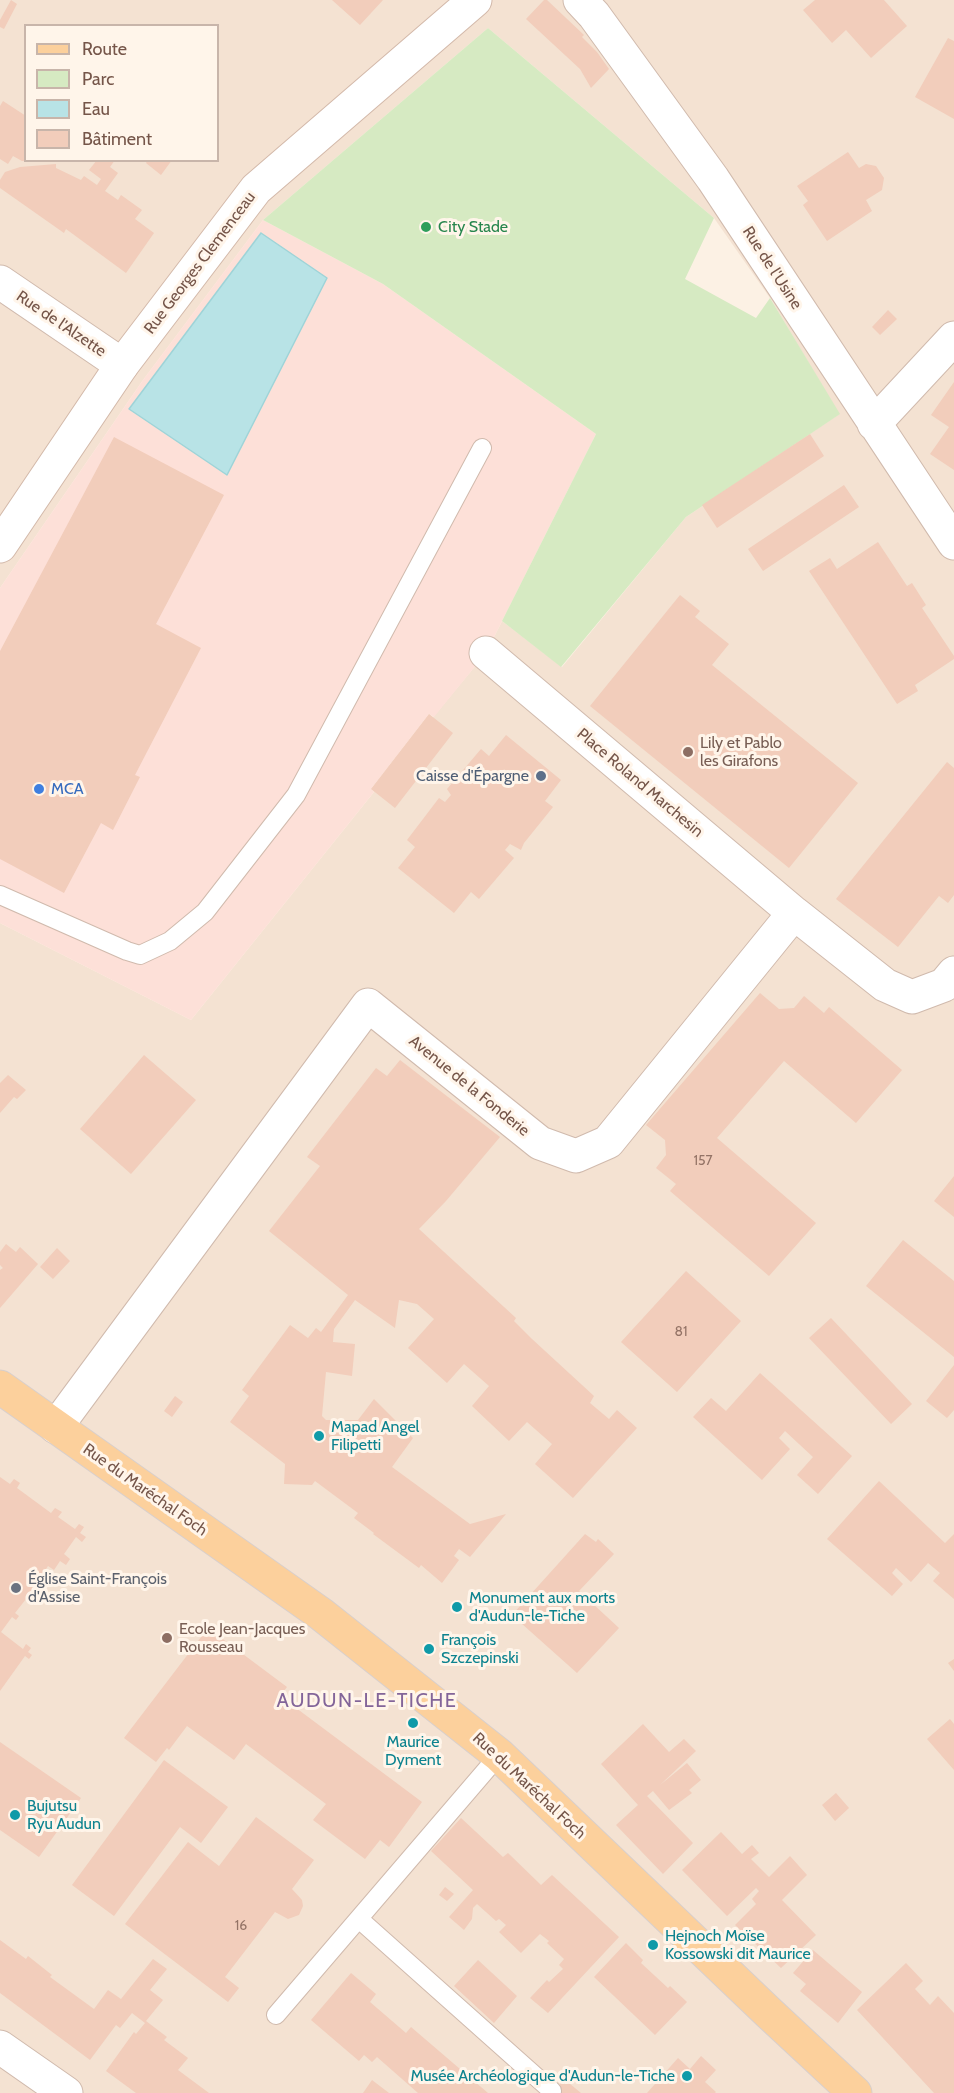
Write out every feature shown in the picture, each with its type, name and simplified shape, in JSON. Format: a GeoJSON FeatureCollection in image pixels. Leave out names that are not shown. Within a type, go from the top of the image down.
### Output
{"type":"FeatureCollection","features":[{"type":"Feature","properties":{"kind":"main road","name":"Rue du Maréchal Foch"},"geometry":{"type":"LineString","coordinates":[[0,1387],[321,1614],[499,1755],[855,2093]]}},
{"type":"Feature","properties":{"kind":"street","name":"Rue Georges Clemenceau"},"geometry":{"type":"LineString","coordinates":[[0,546],[122,365],[256,189],[475,0]]}},
{"type":"Feature","properties":{"kind":"street","name":"Rue de l'Usine"},"geometry":{"type":"LineString","coordinates":[[580,0],[594,15],[713,179],[954,543]]}},
{"type":"Feature","properties":{"kind":"street","name":"Rue de l'Alzette"},"geometry":{"type":"LineString","coordinates":[[0,282],[122,365]]}},
{"type":"Feature","properties":{"kind":"street"},"geometry":{"type":"LineString","coordinates":[[874,424],[954,338]]}},
{"type":"Feature","properties":{"kind":"street","name":"Place Roland Marchesin"},"geometry":{"type":"LineString","coordinates":[[486,653],[794,913]]}},
{"type":"Feature","properties":{"kind":"street"},"geometry":{"type":"LineString","coordinates":[[794,913],[885,985],[912,997],[944,985],[954,973]]}},
{"type":"Feature","properties":{"kind":"street","name":"Avenue de la Fonderie"},"geometry":{"type":"LineString","coordinates":[[56,1427],[368,1005],[540,1143],[576,1155],[608,1142],[794,913]]}},
{"type":"Feature","properties":{"kind":"street"},"geometry":{"type":"LineString","coordinates":[[0,2047],[66,2093]]}},
{"type":"Feature","properties":{"kind":"lane"},"geometry":{"type":"LineString","coordinates":[[0,895],[140,955],[170,941],[205,912],[296,795],[482,448]]}},
{"type":"Feature","properties":{"kind":"lane"},"geometry":{"type":"LineString","coordinates":[[276,2015],[499,1755]]}},
{"type":"Feature","properties":{"kind":"lane"},"geometry":{"type":"LineString","coordinates":[[359,1919],[552,2091]]}},
{"type":"Feature","properties":{"kind":"shaded area"},"geometry":{"type":"Polygon","coordinates":[[[0,0],[954,0],[954,2093],[0,2093],[0,923],[191,1020],[374,792],[371,789],[429,714],[433,717],[486,653],[502,621],[562,667],[686,517],[839,414],[770,298],[714,218],[488,28],[263,220],[143,380],[0,588],[0,0]]]}},
{"type":"Feature","properties":{"kind":"shaded area"},"geometry":{"type":"Polygon","coordinates":[[[263,220],[383,284],[596,434],[486,653],[434,717],[429,714],[371,789],[374,792],[191,1020],[0,923],[0,588],[143,380],[263,220]]]}},
{"type":"Feature","properties":{"kind":"green space"},"geometry":{"type":"Polygon","coordinates":[[[488,28],[714,218],[685,279],[756,318],[770,298],[840,414],[686,517],[561,667],[502,621],[596,434],[383,284],[263,220],[488,28]]]}},
{"type":"Feature","properties":{"kind":"water"},"geometry":{"type":"Polygon","coordinates":[[[261,233],[327,278],[227,475],[129,409],[261,233]]]}},
{"type":"Feature","properties":{"kind":"building"},"geometry":{"type":"Polygon","coordinates":[[[11,0],[17,4],[4,29],[0,27],[0,20],[11,0]]]}},
{"type":"Feature","properties":{"kind":"building"},"geometry":{"type":"Polygon","coordinates":[[[332,0],[383,0],[360,25],[332,0]]]}},
{"type":"Feature","properties":{"kind":"building"},"geometry":{"type":"Polygon","coordinates":[[[544,0],[547,0],[584,35],[582,37],[609,69],[591,88],[580,69],[526,19],[544,0]]]}},
{"type":"Feature","properties":{"kind":"building"},"geometry":{"type":"Polygon","coordinates":[[[815,0],[884,0],[907,26],[871,58],[846,30],[832,43],[803,10],[815,0]]]}},
{"type":"Feature","properties":{"kind":"building"},"geometry":{"type":"Polygon","coordinates":[[[948,38],[954,41],[954,119],[915,97],[948,38]]]}},
{"type":"Feature","properties":{"kind":"building"},"geometry":{"type":"Polygon","coordinates":[[[3,101],[24,115],[24,161],[13,156],[8,164],[0,159],[0,106],[3,101]]]}},
{"type":"Feature","properties":{"kind":"building"},"geometry":{"type":"Polygon","coordinates":[[[848,152],[859,168],[866,164],[876,166],[884,178],[882,190],[866,200],[872,211],[827,241],[803,205],[808,201],[797,186],[848,152]]]}},
{"type":"Feature","properties":{"kind":"building"},"geometry":{"type":"Polygon","coordinates":[[[95,162],[114,162],[110,167],[118,173],[105,191],[118,200],[121,195],[142,210],[135,219],[154,233],[126,273],[66,229],[64,233],[0,188],[0,180],[5,172],[20,167],[56,164],[56,168],[81,180],[84,176],[97,185],[101,179],[89,170],[95,162]]]}},
{"type":"Feature","properties":{"kind":"building"},"geometry":{"type":"Polygon","coordinates":[[[147,162],[171,162],[161,175],[147,162]]]}},
{"type":"Feature","properties":{"kind":"building"},"geometry":{"type":"Polygon","coordinates":[[[888,310],[897,319],[880,335],[872,327],[888,310]]]}},
{"type":"Feature","properties":{"kind":"building"},"geometry":{"type":"Polygon","coordinates":[[[954,382],[954,470],[930,454],[949,427],[931,415],[954,382]]]}},
{"type":"Feature","properties":{"kind":"building"},"geometry":{"type":"Polygon","coordinates":[[[810,434],[824,456],[717,528],[702,505],[810,434]]]}},
{"type":"Feature","properties":{"kind":"building"},"geometry":{"type":"Polygon","coordinates":[[[114,437],[224,495],[156,624],[201,648],[135,775],[140,777],[113,830],[101,823],[64,893],[0,859],[0,651],[114,437]]]}},
{"type":"Feature","properties":{"kind":"building"},"geometry":{"type":"Polygon","coordinates":[[[844,485],[859,507],[763,571],[748,549],[844,485]]]}},
{"type":"Feature","properties":{"kind":"building"},"geometry":{"type":"Polygon","coordinates":[[[878,542],[907,586],[912,583],[926,605],[922,608],[954,656],[954,659],[915,685],[918,691],[897,704],[809,571],[830,558],[837,569],[878,542]]]}},
{"type":"Feature","properties":{"kind":"building"},"geometry":{"type":"Polygon","coordinates":[[[680,595],[700,611],[695,617],[729,644],[712,665],[858,783],[789,868],[590,706],[680,595]]]}},
{"type":"Feature","properties":{"kind":"building"},"geometry":{"type":"Polygon","coordinates":[[[429,714],[453,733],[395,808],[371,789],[429,714]]]}},
{"type":"Feature","properties":{"kind":"building"},"geometry":{"type":"Polygon","coordinates":[[[506,735],[561,780],[545,801],[553,807],[521,850],[510,844],[505,850],[514,858],[479,899],[471,892],[454,913],[398,868],[415,847],[407,840],[439,798],[445,802],[451,795],[447,789],[481,749],[489,756],[506,735]]]}},
{"type":"Feature","properties":{"kind":"building"},"geometry":{"type":"Polygon","coordinates":[[[947,762],[954,768],[954,895],[948,903],[939,896],[898,947],[836,899],[947,762]]]}},
{"type":"Feature","properties":{"kind":"building"},"geometry":{"type":"Polygon","coordinates":[[[760,993],[779,1009],[794,1008],[804,996],[824,1013],[829,1007],[902,1070],[856,1123],[784,1061],[717,1138],[816,1223],[769,1276],[670,1191],[676,1184],[656,1168],[666,1155],[665,1140],[646,1125],[760,993]]]}},
{"type":"Feature","properties":{"kind":"building"},"geometry":{"type":"Polygon","coordinates":[[[144,1055],[196,1100],[131,1174],[80,1129],[144,1055]]]}},
{"type":"Feature","properties":{"kind":"building"},"geometry":{"type":"Polygon","coordinates":[[[400,1060],[500,1137],[419,1229],[516,1318],[514,1321],[532,1339],[594,1396],[590,1403],[609,1419],[617,1410],[637,1428],[573,1498],[535,1464],[552,1444],[527,1422],[509,1441],[472,1406],[489,1386],[464,1364],[447,1383],[408,1348],[434,1319],[417,1304],[399,1300],[395,1328],[355,1300],[334,1329],[333,1342],[355,1344],[352,1376],[326,1372],[322,1416],[326,1420],[358,1420],[374,1399],[413,1438],[392,1467],[470,1524],[506,1514],[470,1557],[459,1549],[454,1556],[459,1560],[442,1583],[421,1565],[419,1568],[373,1534],[354,1518],[358,1513],[315,1481],[312,1485],[284,1484],[285,1464],[230,1422],[249,1396],[242,1390],[290,1325],[308,1338],[316,1328],[321,1332],[348,1295],[269,1231],[320,1166],[307,1157],[376,1068],[387,1076],[400,1060]]]}},
{"type":"Feature","properties":{"kind":"building"},"geometry":{"type":"Polygon","coordinates":[[[8,1075],[26,1090],[17,1099],[14,1097],[0,1113],[0,1083],[8,1075]]]}},
{"type":"Feature","properties":{"kind":"building"},"geometry":{"type":"Polygon","coordinates":[[[954,1176],[954,1217],[934,1201],[954,1176]]]}},
{"type":"Feature","properties":{"kind":"building"},"geometry":{"type":"Polygon","coordinates":[[[903,1240],[954,1281],[954,1357],[866,1286],[903,1240]]]}},
{"type":"Feature","properties":{"kind":"building"},"geometry":{"type":"Polygon","coordinates":[[[6,1244],[16,1252],[20,1247],[38,1264],[0,1308],[0,1270],[3,1268],[0,1265],[0,1252],[6,1244]]]}},
{"type":"Feature","properties":{"kind":"building"},"geometry":{"type":"Polygon","coordinates":[[[57,1248],[70,1261],[53,1279],[40,1267],[57,1248]]]}},
{"type":"Feature","properties":{"kind":"building"},"geometry":{"type":"Polygon","coordinates":[[[686,1271],[741,1321],[677,1392],[621,1342],[686,1271]]]}},
{"type":"Feature","properties":{"kind":"building"},"geometry":{"type":"Polygon","coordinates":[[[831,1318],[912,1404],[891,1424],[809,1338],[831,1318]]]}},
{"type":"Feature","properties":{"kind":"building"},"geometry":{"type":"Polygon","coordinates":[[[954,1365],[954,1410],[947,1418],[926,1401],[954,1365]]]}},
{"type":"Feature","properties":{"kind":"building"},"geometry":{"type":"Polygon","coordinates":[[[760,1373],[852,1456],[818,1494],[797,1475],[813,1457],[785,1431],[779,1438],[790,1449],[762,1480],[693,1417],[711,1398],[726,1411],[760,1373]]]}},
{"type":"Feature","properties":{"kind":"building"},"geometry":{"type":"Polygon","coordinates":[[[175,1396],[183,1402],[172,1417],[164,1411],[175,1396]]]}},
{"type":"Feature","properties":{"kind":"building","name":"Église Saint-François d'Assise"},"geometry":{"type":"Polygon","coordinates":[[[0,1477],[10,1484],[14,1479],[20,1483],[17,1488],[51,1513],[55,1508],[62,1512],[58,1517],[75,1529],[79,1524],[84,1527],[80,1533],[86,1537],[82,1542],[76,1537],[64,1554],[70,1559],[66,1565],[60,1561],[54,1570],[48,1566],[42,1575],[46,1578],[43,1583],[39,1580],[29,1593],[33,1597],[29,1602],[26,1599],[15,1613],[19,1616],[16,1620],[12,1617],[1,1632],[23,1649],[26,1644],[31,1648],[28,1652],[32,1655],[29,1659],[25,1656],[0,1691],[0,1477]]]}},
{"type":"Feature","properties":{"kind":"building"},"geometry":{"type":"Polygon","coordinates":[[[879,1481],[945,1543],[954,1534],[954,1599],[933,1581],[940,1573],[928,1563],[911,1582],[896,1568],[892,1573],[903,1584],[892,1596],[827,1539],[879,1481]]]}},
{"type":"Feature","properties":{"kind":"building"},"geometry":{"type":"Polygon","coordinates":[[[585,1534],[596,1542],[598,1539],[614,1554],[579,1591],[619,1628],[577,1673],[512,1615],[585,1534]]]}},
{"type":"Feature","properties":{"kind":"building"},"geometry":{"type":"Polygon","coordinates":[[[208,1628],[287,1687],[280,1696],[422,1802],[389,1847],[380,1840],[365,1859],[313,1820],[326,1804],[246,1744],[234,1760],[187,1726],[169,1750],[167,1748],[156,1762],[124,1738],[208,1628]]]}},
{"type":"Feature","properties":{"kind":"building"},"geometry":{"type":"Polygon","coordinates":[[[954,1659],[954,1671],[948,1663],[954,1659]]]}},
{"type":"Feature","properties":{"kind":"building"},"geometry":{"type":"Polygon","coordinates":[[[950,1719],[954,1724],[954,1770],[927,1739],[950,1719]]]}},
{"type":"Feature","properties":{"kind":"building"},"geometry":{"type":"Polygon","coordinates":[[[643,1724],[669,1752],[684,1739],[696,1751],[660,1785],[687,1763],[701,1780],[689,1790],[692,1793],[669,1810],[653,1791],[647,1796],[693,1843],[663,1874],[616,1825],[638,1805],[601,1764],[643,1724]]]}},
{"type":"Feature","properties":{"kind":"building"},"geometry":{"type":"Polygon","coordinates":[[[0,1742],[81,1798],[39,1857],[0,1830],[0,1742]]]}},
{"type":"Feature","properties":{"kind":"building"},"geometry":{"type":"Polygon","coordinates":[[[164,1760],[228,1807],[201,1843],[180,1827],[114,1916],[72,1885],[164,1760]]]}},
{"type":"Feature","properties":{"kind":"building"},"geometry":{"type":"Polygon","coordinates":[[[836,1793],[849,1808],[835,1821],[822,1805],[836,1793]]]}},
{"type":"Feature","properties":{"kind":"building"},"geometry":{"type":"Polygon","coordinates":[[[256,1817],[314,1860],[292,1889],[302,1900],[303,1906],[299,1915],[288,1919],[275,1912],[225,1977],[239,1988],[228,2002],[125,1924],[188,1842],[219,1866],[256,1817]]]}},
{"type":"Feature","properties":{"kind":"building"},"geometry":{"type":"Polygon","coordinates":[[[461,1818],[503,1857],[508,1853],[541,1885],[552,1875],[619,1937],[548,2013],[530,1998],[547,1980],[549,1982],[563,1969],[559,1965],[564,1959],[547,1943],[549,1941],[540,1934],[521,1953],[499,1932],[506,1925],[499,1919],[496,1921],[477,1904],[473,1908],[472,1919],[464,1930],[449,1917],[473,1890],[431,1851],[461,1818]]]}},
{"type":"Feature","properties":{"kind":"building"},"geometry":{"type":"Polygon","coordinates":[[[721,1832],[742,1854],[752,1845],[759,1853],[751,1859],[769,1877],[790,1856],[807,1875],[782,1900],[816,1935],[781,1968],[735,1925],[756,1904],[752,1899],[759,1891],[756,1888],[727,1916],[682,1870],[721,1832]]]}},
{"type":"Feature","properties":{"kind":"building"},"geometry":{"type":"Polygon","coordinates":[[[445,1887],[454,1894],[447,1901],[439,1895],[445,1887]]]}},
{"type":"Feature","properties":{"kind":"building"},"geometry":{"type":"Polygon","coordinates":[[[0,1940],[26,1959],[28,1956],[52,1975],[50,1977],[94,2009],[108,1990],[121,1999],[153,1959],[167,1969],[150,1990],[163,2000],[146,2021],[167,2037],[164,2040],[188,2058],[178,2070],[209,2093],[136,2093],[106,2071],[134,2032],[136,2034],[145,2023],[132,2013],[120,2028],[116,2025],[90,2060],[0,1993],[0,1940]]]}},
{"type":"Feature","properties":{"kind":"building"},"geometry":{"type":"Polygon","coordinates":[[[626,1943],[643,1960],[641,1963],[687,2002],[655,2035],[594,1977],[626,1943]]]}},
{"type":"Feature","properties":{"kind":"building"},"geometry":{"type":"Polygon","coordinates":[[[813,1950],[862,1992],[838,2023],[800,1991],[806,1984],[793,1973],[813,1950]]]}},
{"type":"Feature","properties":{"kind":"building"},"geometry":{"type":"Polygon","coordinates":[[[478,1960],[517,1996],[494,2023],[454,1986],[478,1960]]]}},
{"type":"Feature","properties":{"kind":"building"},"geometry":{"type":"Polygon","coordinates":[[[906,1963],[923,1981],[915,1989],[930,2005],[938,1996],[954,2013],[954,2093],[934,2093],[857,2010],[906,1963]]]}},
{"type":"Feature","properties":{"kind":"building"},"geometry":{"type":"Polygon","coordinates":[[[351,1973],[376,1994],[370,2002],[406,2033],[411,2027],[488,2093],[418,2093],[377,2057],[372,2062],[364,2055],[359,2061],[311,2020],[351,1973]]]}},
{"type":"Feature","properties":{"kind":"building","name":"Musée Archéologique d'Audun-le-Tiche"},"geometry":{"type":"Polygon","coordinates":[[[701,2056],[716,2070],[705,2082],[715,2093],[647,2093],[678,2058],[690,2069],[701,2056]]]}},
{"type":"Feature","properties":{"kind":"building"},"geometry":{"type":"Polygon","coordinates":[[[564,2079],[581,2093],[561,2093],[557,2088],[564,2079]]]}},
{"type":"Feature","properties":{"kind":"building"},"geometry":{"type":"Polygon","coordinates":[[[372,2080],[389,2093],[363,2093],[372,2080]]]}},
{"type":"Feature","properties":{"kind":"place","name":"City Stade"},"geometry":{"type":"Point","coordinates":[426,227]}},
{"type":"Feature","properties":{"kind":"place","name":"Lily et Pablo les Girafons"},"geometry":{"type":"Point","coordinates":[688,752]}},
{"type":"Feature","properties":{"kind":"place","name":"Caisse d'Épargne"},"geometry":{"type":"Point","coordinates":[541,776]}},
{"type":"Feature","properties":{"kind":"place","name":"MCA"},"geometry":{"type":"Point","coordinates":[39,789]}},
{"type":"Feature","properties":{"kind":"place","name":"Mapad Angel Filipetti"},"geometry":{"type":"Point","coordinates":[319,1436]}},
{"type":"Feature","properties":{"kind":"place","name":"Église Saint-François d'Assise"},"geometry":{"type":"Point","coordinates":[16,1588]}},
{"type":"Feature","properties":{"kind":"place","name":"Monument aux morts d'Audun-le-Tiche"},"geometry":{"type":"Point","coordinates":[457,1607]}},
{"type":"Feature","properties":{"kind":"place","name":"Ecole Jean-Jacques Rousseau"},"geometry":{"type":"Point","coordinates":[167,1638]}},
{"type":"Feature","properties":{"kind":"place","name":"François Szczepinski"},"geometry":{"type":"Point","coordinates":[429,1649]}},
{"type":"Feature","properties":{"kind":"place","name":"Maurice Dyment"},"geometry":{"type":"Point","coordinates":[413,1723]}},
{"type":"Feature","properties":{"kind":"place","name":"Bujutsu Ryu Audun"},"geometry":{"type":"Point","coordinates":[15,1815]}},
{"type":"Feature","properties":{"kind":"place","name":"Hejnoch Moïse Kossowski dit Maurice"},"geometry":{"type":"Point","coordinates":[653,1945]}},
{"type":"Feature","properties":{"kind":"place","name":"Musée Archéologique d'Audun-le-Tiche"},"geometry":{"type":"Point","coordinates":[687,2076]}},
{"type":"Feature","properties":{"kind":"district","name":"AUDUN-LE-TICHE"},"geometry":{"type":"Point","coordinates":[367,1701]}}]}
